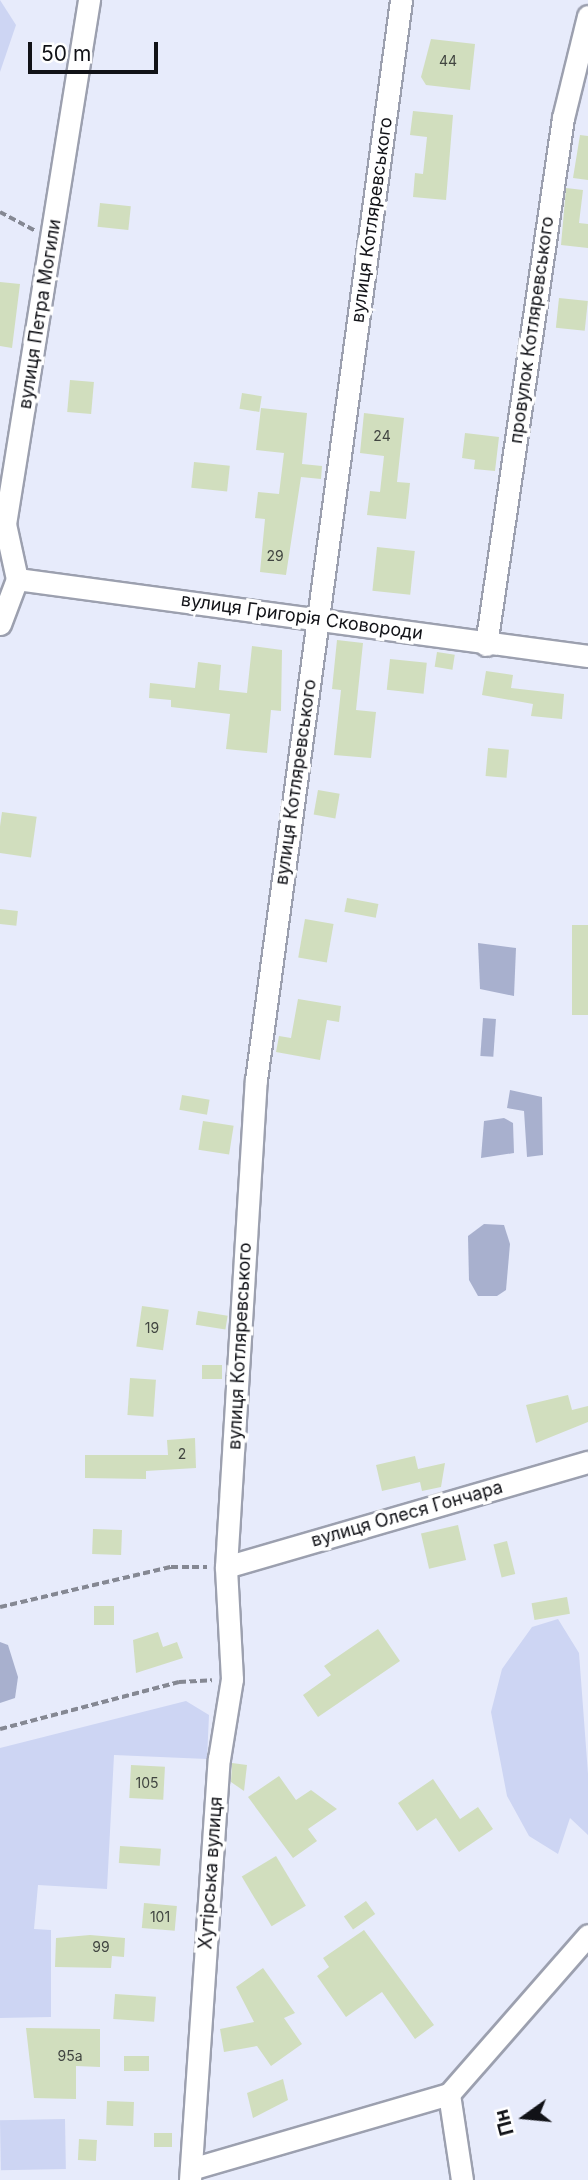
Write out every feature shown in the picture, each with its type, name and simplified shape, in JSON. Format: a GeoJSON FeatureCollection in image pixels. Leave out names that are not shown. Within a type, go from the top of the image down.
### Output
{"type":"FeatureCollection","features":[{"type":"Feature","properties":{"kind":"street","name":"вулиця Петра Могили"},"geometry":{"type":"LineString","coordinates":[[17,579],[5,524],[89,0]]}},
{"type":"Feature","properties":{"kind":"street","name":"вулиця Котляревського"},"geometry":{"type":"LineString","coordinates":[[226,1567],[256,1080],[401,0]]}},
{"type":"Feature","properties":{"kind":"street","name":"провулок Котляревського"},"geometry":{"type":"LineString","coordinates":[[486,645],[563,118],[588,16]]}},
{"type":"Feature","properties":{"kind":"street","name":"вулиця Григорія Сковороди"},"geometry":{"type":"LineString","coordinates":[[17,579],[318,617],[486,645],[588,656]]}},
{"type":"Feature","properties":{"kind":"street"},"geometry":{"type":"LineString","coordinates":[[0,624],[17,579]]}},
{"type":"Feature","properties":{"kind":"street","name":"вулиця Олеся Гончара"},"geometry":{"type":"LineString","coordinates":[[226,1567],[588,1462]]}},
{"type":"Feature","properties":{"kind":"street","name":"Хутірська вулиця"},"geometry":{"type":"LineString","coordinates":[[191,2175],[219,1759],[232,1679],[226,1567]]}},
{"type":"Feature","properties":{"kind":"street"},"geometry":{"type":"LineString","coordinates":[[191,2175],[449,2094],[588,1935]]}},
{"type":"Feature","properties":{"kind":"street"},"geometry":{"type":"LineString","coordinates":[[449,2094],[462,2180]]}},
{"type":"Feature","properties":{"kind":"path"},"geometry":{"type":"LineString","coordinates":[[0,212],[52,240]]}},
{"type":"Feature","properties":{"kind":"path"},"geometry":{"type":"LineString","coordinates":[[0,1607],[170,1567],[226,1567]]}},
{"type":"Feature","properties":{"kind":"path"},"geometry":{"type":"LineString","coordinates":[[0,1729],[179,1682],[232,1679]]}},
{"type":"Feature","properties":{"kind":"shaded area"},"geometry":{"type":"Polygon","coordinates":[[[0,0],[16,25],[0,72],[0,0]]]}},
{"type":"Feature","properties":{"kind":"shaded area"},"geometry":{"type":"Polygon","coordinates":[[[478,943],[516,948],[514,996],[480,989],[478,943]]]}},
{"type":"Feature","properties":{"kind":"shaded area"},"geometry":{"type":"Polygon","coordinates":[[[483,1018],[496,1019],[493,1057],[480,1056],[483,1018]]]}},
{"type":"Feature","properties":{"kind":"shaded area"},"geometry":{"type":"Polygon","coordinates":[[[510,1090],[542,1097],[543,1155],[527,1157],[524,1111],[507,1108],[510,1090]]]}},
{"type":"Feature","properties":{"kind":"shaded area"},"geometry":{"type":"Polygon","coordinates":[[[504,1118],[513,1123],[514,1153],[481,1158],[484,1121],[504,1118]]]}},
{"type":"Feature","properties":{"kind":"shaded area"},"geometry":{"type":"Polygon","coordinates":[[[484,1224],[504,1225],[510,1244],[506,1290],[497,1296],[478,1296],[469,1280],[468,1236],[484,1224]]]}},
{"type":"Feature","properties":{"kind":"shaded area"},"geometry":{"type":"Polygon","coordinates":[[[558,1619],[579,1653],[588,1774],[588,1835],[570,1818],[558,1854],[529,1836],[507,1796],[491,1712],[502,1669],[532,1627],[558,1619]]]}},
{"type":"Feature","properties":{"kind":"shaded area"},"geometry":{"type":"Polygon","coordinates":[[[0,1642],[8,1645],[18,1677],[15,1698],[0,1703],[0,1642]]]}},
{"type":"Feature","properties":{"kind":"shaded area"},"geometry":{"type":"Polygon","coordinates":[[[186,1701],[209,1715],[207,1759],[114,1755],[107,1889],[38,1885],[34,1929],[51,1930],[51,2017],[0,2018],[0,1748],[186,1701]]]}},
{"type":"Feature","properties":{"kind":"shaded area"},"geometry":{"type":"Polygon","coordinates":[[[65,2119],[66,2169],[1,2170],[0,2120],[65,2119]]]}},
{"type":"Feature","properties":{"kind":"building"},"geometry":{"type":"Polygon","coordinates":[[[431,39],[475,44],[470,90],[426,85],[421,77],[431,39]]]}},
{"type":"Feature","properties":{"kind":"building"},"geometry":{"type":"Polygon","coordinates":[[[413,111],[453,115],[446,200],[413,197],[415,173],[423,174],[427,137],[410,135],[413,111]]]}},
{"type":"Feature","properties":{"kind":"building"},"geometry":{"type":"Polygon","coordinates":[[[580,135],[588,136],[588,180],[573,178],[580,135]]]}},
{"type":"Feature","properties":{"kind":"building"},"geometry":{"type":"Polygon","coordinates":[[[566,188],[583,190],[579,223],[588,224],[588,248],[561,245],[566,188]]]}},
{"type":"Feature","properties":{"kind":"building"},"geometry":{"type":"Polygon","coordinates":[[[100,203],[131,206],[128,230],[97,227],[100,203]]]}},
{"type":"Feature","properties":{"kind":"building"},"geometry":{"type":"Polygon","coordinates":[[[0,282],[20,284],[12,348],[0,346],[0,282]]]}},
{"type":"Feature","properties":{"kind":"building"},"geometry":{"type":"Polygon","coordinates":[[[559,298],[588,301],[585,331],[556,328],[559,298]]]}},
{"type":"Feature","properties":{"kind":"building"},"geometry":{"type":"Polygon","coordinates":[[[70,380],[94,382],[91,414],[67,412],[70,380]]]}},
{"type":"Feature","properties":{"kind":"building"},"geometry":{"type":"Polygon","coordinates":[[[242,393],[262,396],[259,412],[239,409],[242,393]]]}},
{"type":"Feature","properties":{"kind":"building"},"geometry":{"type":"Polygon","coordinates":[[[261,408],[307,413],[302,464],[322,466],[321,479],[301,477],[286,575],[260,572],[265,519],[255,518],[258,492],[279,494],[284,453],[256,450],[261,408]]]}},
{"type":"Feature","properties":{"kind":"building"},"geometry":{"type":"Polygon","coordinates":[[[364,413],[404,418],[397,482],[410,483],[406,519],[367,515],[370,491],[380,492],[384,456],[360,453],[364,413]]]}},
{"type":"Feature","properties":{"kind":"building"},"geometry":{"type":"Polygon","coordinates":[[[465,433],[499,437],[495,471],[474,469],[475,460],[462,458],[465,433]]]}},
{"type":"Feature","properties":{"kind":"building"},"geometry":{"type":"Polygon","coordinates":[[[194,462],[230,466],[227,492],[191,488],[194,462]]]}},
{"type":"Feature","properties":{"kind":"building"},"geometry":{"type":"Polygon","coordinates":[[[377,547],[415,551],[410,595],[372,591],[377,547]]]}},
{"type":"Feature","properties":{"kind":"building"},"geometry":{"type":"Polygon","coordinates":[[[337,640],[363,643],[356,710],[376,712],[371,758],[334,755],[341,690],[332,689],[337,640]]]}},
{"type":"Feature","properties":{"kind":"building"},"geometry":{"type":"Polygon","coordinates":[[[252,646],[282,650],[281,711],[271,710],[267,753],[226,749],[230,714],[171,707],[171,700],[149,698],[150,683],[195,688],[198,662],[221,665],[219,690],[247,693],[252,646]]]}},
{"type":"Feature","properties":{"kind":"building"},"geometry":{"type":"Polygon","coordinates":[[[437,652],[455,655],[452,670],[435,667],[437,652]]]}},
{"type":"Feature","properties":{"kind":"building"},"geometry":{"type":"Polygon","coordinates":[[[390,659],[427,663],[424,694],[387,690],[390,659]]]}},
{"type":"Feature","properties":{"kind":"building"},"geometry":{"type":"Polygon","coordinates":[[[486,671],[513,675],[511,688],[564,694],[562,719],[531,716],[533,704],[482,695],[486,671]]]}},
{"type":"Feature","properties":{"kind":"building"},"geometry":{"type":"Polygon","coordinates":[[[488,748],[509,750],[506,778],[486,776],[488,748]]]}},
{"type":"Feature","properties":{"kind":"building"},"geometry":{"type":"Polygon","coordinates":[[[318,790],[340,794],[335,818],[314,815],[318,790]]]}},
{"type":"Feature","properties":{"kind":"building"},"geometry":{"type":"Polygon","coordinates":[[[2,812],[37,817],[31,857],[0,853],[2,812]]]}},
{"type":"Feature","properties":{"kind":"building"},"geometry":{"type":"Polygon","coordinates":[[[347,898],[378,904],[376,918],[344,912],[347,898]]]}},
{"type":"Feature","properties":{"kind":"building"},"geometry":{"type":"Polygon","coordinates":[[[0,909],[18,911],[16,926],[0,924],[0,909]]]}},
{"type":"Feature","properties":{"kind":"building"},"geometry":{"type":"Polygon","coordinates":[[[305,919],[334,924],[327,962],[298,957],[305,919]]]}},
{"type":"Feature","properties":{"kind":"building"},"geometry":{"type":"Polygon","coordinates":[[[572,925],[588,925],[588,1015],[572,1015],[572,925]]]}},
{"type":"Feature","properties":{"kind":"building"},"geometry":{"type":"Polygon","coordinates":[[[298,999],[341,1006],[339,1022],[327,1020],[320,1060],[276,1052],[279,1036],[291,1038],[298,999]]]}},
{"type":"Feature","properties":{"kind":"building"},"geometry":{"type":"Polygon","coordinates":[[[182,1095],[210,1100],[207,1115],[179,1110],[182,1095]]]}},
{"type":"Feature","properties":{"kind":"building"},"geometry":{"type":"Polygon","coordinates":[[[203,1121],[234,1126],[229,1154],[198,1150],[203,1121]]]}},
{"type":"Feature","properties":{"kind":"building"},"geometry":{"type":"Polygon","coordinates":[[[142,1306],[169,1310],[163,1350],[136,1347],[142,1306]]]}},
{"type":"Feature","properties":{"kind":"building"},"geometry":{"type":"Polygon","coordinates":[[[198,1311],[228,1316],[225,1330],[196,1325],[198,1311]]]}},
{"type":"Feature","properties":{"kind":"building"},"geometry":{"type":"Polygon","coordinates":[[[202,1365],[222,1365],[222,1379],[202,1379],[202,1365]]]}},
{"type":"Feature","properties":{"kind":"building"},"geometry":{"type":"Polygon","coordinates":[[[130,1378],[156,1380],[153,1417],[127,1415],[130,1378]]]}},
{"type":"Feature","properties":{"kind":"building"},"geometry":{"type":"Polygon","coordinates":[[[568,1395],[572,1410],[588,1406],[588,1422],[536,1443],[526,1405],[568,1395]]]}},
{"type":"Feature","properties":{"kind":"building"},"geometry":{"type":"Polygon","coordinates":[[[195,1438],[196,1468],[146,1471],[146,1479],[85,1478],[85,1455],[168,1455],[167,1440],[195,1438]]]}},
{"type":"Feature","properties":{"kind":"building"},"geometry":{"type":"Polygon","coordinates":[[[415,1456],[418,1469],[445,1463],[441,1487],[422,1491],[420,1482],[382,1491],[376,1465],[415,1456]]]}},
{"type":"Feature","properties":{"kind":"building"},"geometry":{"type":"Polygon","coordinates":[[[458,1525],[466,1560],[429,1569],[421,1534],[458,1525]]]}},
{"type":"Feature","properties":{"kind":"building"},"geometry":{"type":"Polygon","coordinates":[[[93,1529],[122,1530],[121,1555],[92,1554],[93,1529]]]}},
{"type":"Feature","properties":{"kind":"building"},"geometry":{"type":"Polygon","coordinates":[[[507,1541],[515,1574],[502,1577],[493,1544],[507,1541]]]}},
{"type":"Feature","properties":{"kind":"building"},"geometry":{"type":"Polygon","coordinates":[[[567,1597],[570,1614],[534,1620],[532,1603],[567,1597]]]}},
{"type":"Feature","properties":{"kind":"building"},"geometry":{"type":"Polygon","coordinates":[[[94,1606],[114,1606],[114,1625],[94,1625],[94,1606]]]}},
{"type":"Feature","properties":{"kind":"building"},"geometry":{"type":"Polygon","coordinates":[[[378,1629],[400,1661],[318,1717],[303,1695],[331,1675],[324,1666],[378,1629]]]}},
{"type":"Feature","properties":{"kind":"building"},"geometry":{"type":"Polygon","coordinates":[[[158,1632],[163,1647],[177,1642],[183,1658],[136,1673],[133,1640],[158,1632]]]}},
{"type":"Feature","properties":{"kind":"building"},"geometry":{"type":"Polygon","coordinates":[[[232,1763],[247,1765],[244,1791],[231,1782],[232,1763]]]}},
{"type":"Feature","properties":{"kind":"building"},"geometry":{"type":"Polygon","coordinates":[[[131,1765],[165,1767],[163,1800],[129,1798],[131,1765]]]}},
{"type":"Feature","properties":{"kind":"building"},"geometry":{"type":"Polygon","coordinates":[[[279,1776],[296,1800],[311,1790],[337,1809],[308,1829],[317,1841],[293,1858],[248,1797],[279,1776]]]}},
{"type":"Feature","properties":{"kind":"building"},"geometry":{"type":"Polygon","coordinates":[[[433,1779],[460,1819],[478,1807],[493,1829],[459,1852],[436,1818],[417,1831],[398,1803],[433,1779]]]}},
{"type":"Feature","properties":{"kind":"building"},"geometry":{"type":"Polygon","coordinates":[[[120,1846],[161,1849],[160,1866],[119,1863],[120,1846]]]}},
{"type":"Feature","properties":{"kind":"building"},"geometry":{"type":"Polygon","coordinates":[[[276,1856],[306,1906],[272,1926],[242,1877],[276,1856]]]}},
{"type":"Feature","properties":{"kind":"building"},"geometry":{"type":"Polygon","coordinates":[[[366,1901],[375,1914],[353,1930],[344,1916],[366,1901]]]}},
{"type":"Feature","properties":{"kind":"building"},"geometry":{"type":"Polygon","coordinates":[[[144,1903],[177,1906],[175,1931],[142,1928],[144,1903]]]}},
{"type":"Feature","properties":{"kind":"building"},"geometry":{"type":"Polygon","coordinates":[[[364,1930],[434,2025],[415,2039],[382,1992],[346,2017],[317,1976],[329,1967],[323,1958],[364,1930]]]}},
{"type":"Feature","properties":{"kind":"building"},"geometry":{"type":"Polygon","coordinates":[[[90,1935],[125,1938],[124,1957],[112,1956],[111,1968],[55,1967],[56,1938],[90,1935]]]}},
{"type":"Feature","properties":{"kind":"building"},"geometry":{"type":"Polygon","coordinates":[[[263,1968],[295,2013],[284,2018],[302,2044],[271,2066],[257,2046],[224,2052],[220,2029],[254,2022],[236,1987],[263,1968]]]}},
{"type":"Feature","properties":{"kind":"building"},"geometry":{"type":"Polygon","coordinates":[[[115,1994],[156,1997],[154,2022],[113,2019],[115,1994]]]}},
{"type":"Feature","properties":{"kind":"building"},"geometry":{"type":"Polygon","coordinates":[[[26,2028],[100,2029],[100,2067],[76,2066],[76,2099],[34,2098],[26,2028]]]}},
{"type":"Feature","properties":{"kind":"building"},"geometry":{"type":"Polygon","coordinates":[[[124,2056],[149,2056],[149,2071],[124,2071],[124,2056]]]}},
{"type":"Feature","properties":{"kind":"building"},"geometry":{"type":"Polygon","coordinates":[[[283,2079],[288,2100],[253,2118],[247,2093],[283,2079]]]}},
{"type":"Feature","properties":{"kind":"building"},"geometry":{"type":"Polygon","coordinates":[[[107,2101],[134,2102],[133,2126],[106,2125],[107,2101]]]}},
{"type":"Feature","properties":{"kind":"building"},"geometry":{"type":"Polygon","coordinates":[[[154,2133],[172,2133],[172,2147],[154,2147],[154,2133]]]}},
{"type":"Feature","properties":{"kind":"building"},"geometry":{"type":"Polygon","coordinates":[[[79,2139],[97,2140],[96,2161],[78,2160],[79,2139]]]}}]}
